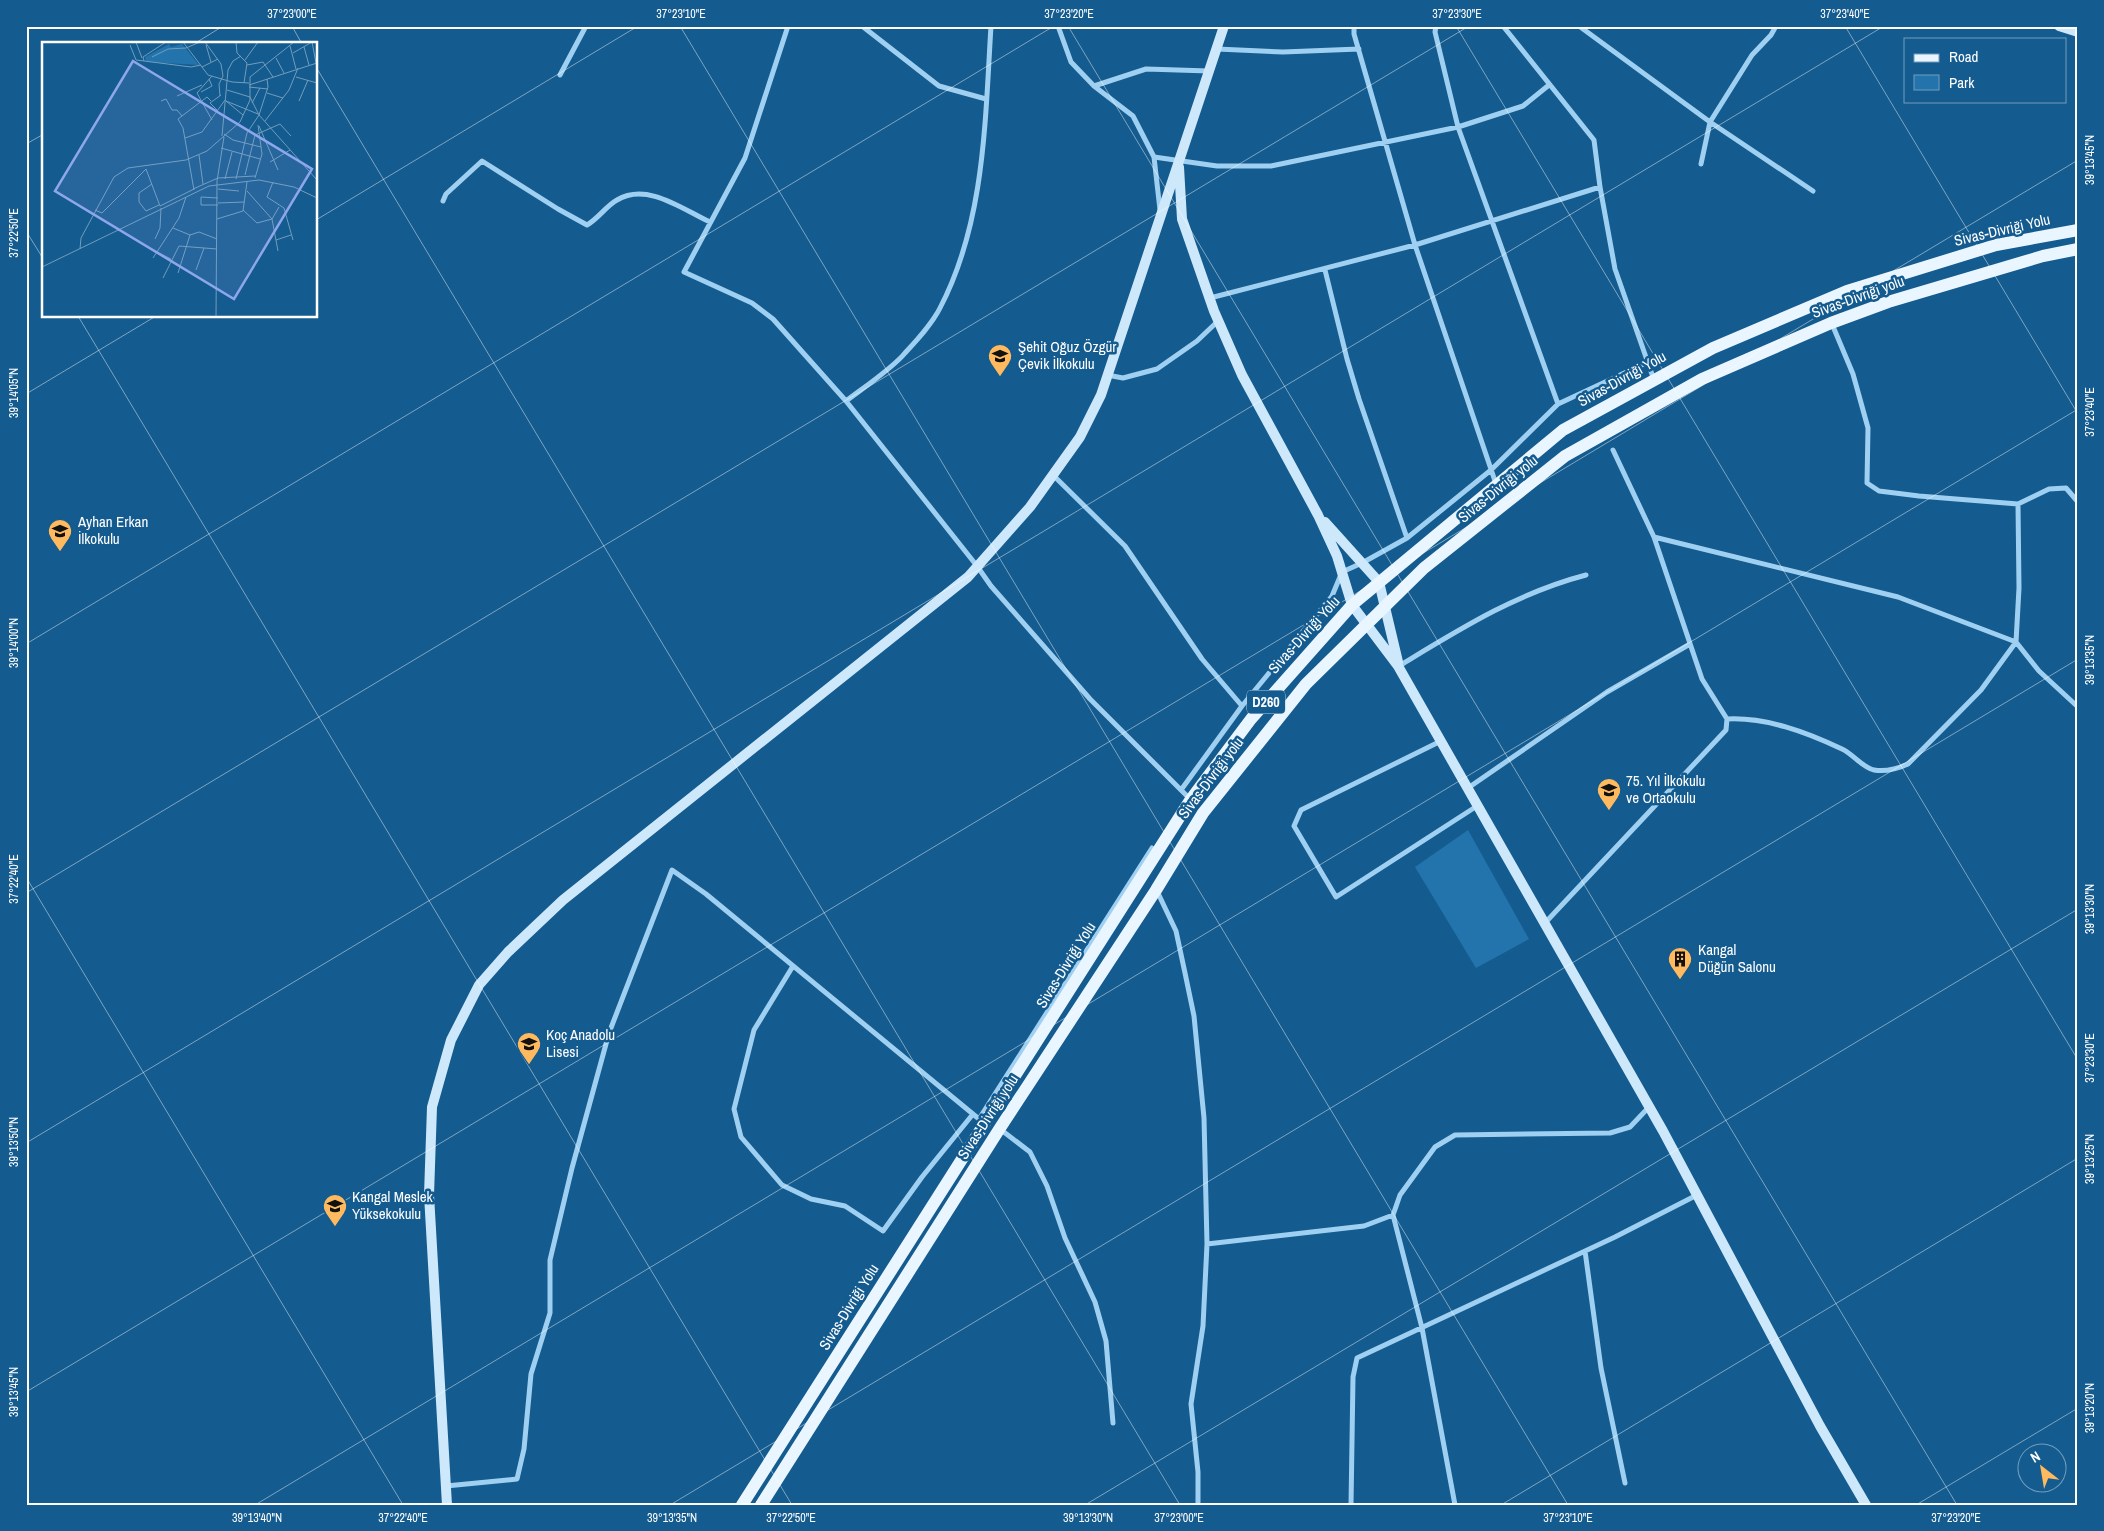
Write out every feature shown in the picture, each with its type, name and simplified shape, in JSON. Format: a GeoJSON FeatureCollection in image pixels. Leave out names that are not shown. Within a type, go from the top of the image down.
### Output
{"type":"FeatureCollection","features":[{"type":"Feature","properties":{"kind":"main road","name":"Sivas-Divriği Yolu"},"geometry":{"type":"LineString","coordinates":[[742,1505],[1186,795],[1352,605],[1563,430],[1713,348],[1847,291],[1996,245],[2078,230]]}},
{"type":"Feature","properties":{"kind":"main road","name":"Sivas-Divriği yolu"},"geometry":{"type":"LineString","coordinates":[[761,1505],[1000,1128],[1156,890],[1209,805],[1306,684],[1424,568],[1565,456],[1702,378],[1831,323],[1897,299],[2042,256],[2078,249]]}},
{"type":"Feature","properties":{"kind":"street"},"geometry":{"type":"LineString","coordinates":[[560,75],[586,26]]}},
{"type":"Feature","properties":{"kind":"street"},"geometry":{"type":"LineString","coordinates":[[788,26],[746,158],[684,272],[752,303],[772,319],[846,401],[977,566],[990,586],[1090,699],[1186,795]]}},
{"type":"Feature","properties":{"kind":"street"},"geometry":{"type":"LineString","coordinates":[[862,26],[940,86],[986,99]]}},
{"type":"Feature","properties":{"kind":"street"},"geometry":{"type":"LineString","coordinates":[[846,401],[904,355],[939,310],[961,261],[976,201],[991,26]]}},
{"type":"Feature","properties":{"kind":"street"},"geometry":{"type":"LineString","coordinates":[[1058,26],[1071,62],[1094,86],[1133,116],[1154,157],[1161,213]]}},
{"type":"Feature","properties":{"kind":"street"},"geometry":{"type":"LineString","coordinates":[[447,1505],[429,1195],[432,1107],[451,1040],[480,985],[508,952],[563,900],[968,577],[1030,508],[1080,437],[1101,395],[1224,26]]}},
{"type":"Feature","properties":{"kind":"street"},"geometry":{"type":"LineString","coordinates":[[1354,26],[1358,49],[1415,245],[1496,486]]}},
{"type":"Feature","properties":{"kind":"street"},"geometry":{"type":"LineString","coordinates":[[1436,26],[1435,32],[1458,127],[1558,404]]}},
{"type":"Feature","properties":{"kind":"street"},"geometry":{"type":"LineString","coordinates":[[1503,26],[1594,140],[1600,187],[1615,269],[1654,380]]}},
{"type":"Feature","properties":{"kind":"street"},"geometry":{"type":"LineString","coordinates":[[1579,26],[1710,122],[1813,191]]}},
{"type":"Feature","properties":{"kind":"street"},"geometry":{"type":"LineString","coordinates":[[1700,164],[1710,122],[1752,55],[1771,35],[1776,26]]}},
{"type":"Feature","properties":{"kind":"street"},"geometry":{"type":"LineString","coordinates":[[2059,26],[2078,32]]}},
{"type":"Feature","properties":{"kind":"street"},"geometry":{"type":"LineString","coordinates":[[1216,49],[1283,52],[1358,49]]}},
{"type":"Feature","properties":{"kind":"street"},"geometry":{"type":"LineString","coordinates":[[1094,86],[1146,69],[1209,71]]}},
{"type":"Feature","properties":{"kind":"street"},"geometry":{"type":"LineString","coordinates":[[1154,157],[1217,166],[1271,166],[1458,127],[1523,106],[1549,84]]}},
{"type":"Feature","properties":{"kind":"street"},"geometry":{"type":"LineString","coordinates":[[443,201],[446,194],[482,161],[587,225],[598,218],[615,201],[630,194],[652,194],[710,222]]}},
{"type":"Feature","properties":{"kind":"street"},"geometry":{"type":"LineString","coordinates":[[1178,161],[1182,218],[1219,321],[1242,375],[1318,515],[1337,556],[1352,605],[1368,623],[1398,666],[1468,788],[1544,925],[1649,1106],[1820,1426],[1866,1505]]}},
{"type":"Feature","properties":{"kind":"street"},"geometry":{"type":"LineString","coordinates":[[1210,298],[1325,270],[1415,245],[1600,187]]}},
{"type":"Feature","properties":{"kind":"street"},"geometry":{"type":"LineString","coordinates":[[1325,270],[1359,399],[1407,538]]}},
{"type":"Feature","properties":{"kind":"street"},"geometry":{"type":"LineString","coordinates":[[1107,375],[1123,378],[1157,369],[1197,342],[1219,321]]}},
{"type":"Feature","properties":{"kind":"street"},"geometry":{"type":"LineString","coordinates":[[1831,323],[1853,374],[1868,428],[1867,483],[1879,491],[2018,504],[2049,489],[2066,488],[2078,502]]}},
{"type":"Feature","properties":{"kind":"street"},"geometry":{"type":"LineString","coordinates":[[446,1486],[517,1479],[524,1449],[531,1374],[550,1313],[550,1260],[572,1168],[609,1033],[672,870],[706,894],[979,1119],[1242,706],[1332,596],[1342,572],[1407,538],[1491,470],[1558,404],[1648,362]]}},
{"type":"Feature","properties":{"kind":"street"},"geometry":{"type":"LineString","coordinates":[[1544,925],[1726,730],[1727,719],[1702,679],[1654,537],[1613,450]]}},
{"type":"Feature","properties":{"kind":"street"},"geometry":{"type":"LineString","coordinates":[[1053,475],[1125,546],[1202,659],[1242,706]]}},
{"type":"Feature","properties":{"kind":"street"},"geometry":{"type":"LineString","coordinates":[[1727,719],[1747,718],[1794,729],[1844,749],[1872,770],[1892,770],[1908,764],[1981,690],[2016,642],[2019,588],[2018,504]]}},
{"type":"Feature","properties":{"kind":"street"},"geometry":{"type":"LineString","coordinates":[[1318,515],[1379,582],[1386,606],[1398,666]]}},
{"type":"Feature","properties":{"kind":"street"},"geometry":{"type":"LineString","coordinates":[[1654,537],[1898,597],[2016,642],[2039,671],[2078,707]]}},
{"type":"Feature","properties":{"kind":"street"},"geometry":{"type":"LineString","coordinates":[[1398,666],[1484,615],[1554,583],[1586,575]]}},
{"type":"Feature","properties":{"kind":"street"},"geometry":{"type":"LineString","coordinates":[[1468,788],[1607,692],[1690,644]]}},
{"type":"Feature","properties":{"kind":"street"},"geometry":{"type":"LineString","coordinates":[[1441,741],[1300,810],[1294,826],[1336,897],[1477,806]]}},
{"type":"Feature","properties":{"kind":"street"},"geometry":{"type":"LineString","coordinates":[[1156,890],[1176,931],[1194,1016],[1204,1118],[1207,1244],[1203,1326],[1192,1404],[1198,1472],[1198,1505]]}},
{"type":"Feature","properties":{"kind":"street"},"geometry":{"type":"LineString","coordinates":[[793,966],[754,1030],[734,1109],[741,1138],[782,1185],[811,1199],[845,1206],[883,1231],[973,1114]]}},
{"type":"Feature","properties":{"kind":"street"},"geometry":{"type":"LineString","coordinates":[[1455,1505],[1422,1328],[1393,1214],[1400,1195],[1435,1147],[1455,1135],[1610,1133],[1630,1127],[1649,1106]]}},
{"type":"Feature","properties":{"kind":"street"},"geometry":{"type":"LineString","coordinates":[[1000,1128],[1030,1152],[1047,1186],[1065,1238],[1095,1302],[1106,1341],[1113,1423]]}},
{"type":"Feature","properties":{"kind":"street"},"geometry":{"type":"LineString","coordinates":[[1351,1505],[1353,1377],[1357,1358],[1585,1251],[1697,1194]]}},
{"type":"Feature","properties":{"kind":"street"},"geometry":{"type":"LineString","coordinates":[[1207,1244],[1364,1226],[1393,1214]]}},
{"type":"Feature","properties":{"kind":"street"},"geometry":{"type":"LineString","coordinates":[[1585,1251],[1601,1368],[1625,1483]]}},
{"type":"Feature","properties":{"kind":"green space"},"geometry":{"type":"Polygon","coordinates":[[[1468,830],[1529,939],[1476,968],[1415,867],[1468,830]]]}},
{"type":"Feature","properties":{"kind":"place","name":"Şehit Oğuz Özgür Çevik İlkokulu"},"geometry":{"type":"Point","coordinates":[1000,377]}},
{"type":"Feature","properties":{"kind":"place","name":"Ayhan Erkan İlkokulu"},"geometry":{"type":"Point","coordinates":[60,552]}},
{"type":"Feature","properties":{"kind":"place","name":"75. Yıl İlkokulu ve Ortaokulu"},"geometry":{"type":"Point","coordinates":[1609,811]}},
{"type":"Feature","properties":{"kind":"place","name":"Kangal Düğün Salonu"},"geometry":{"type":"Point","coordinates":[1680,980]}},
{"type":"Feature","properties":{"kind":"place","name":"Koç Anadolu Lisesi"},"geometry":{"type":"Point","coordinates":[529,1065]}},
{"type":"Feature","properties":{"kind":"place","name":"Kangal Meslek Yüksekokulu"},"geometry":{"type":"Point","coordinates":[335,1227]}}]}
